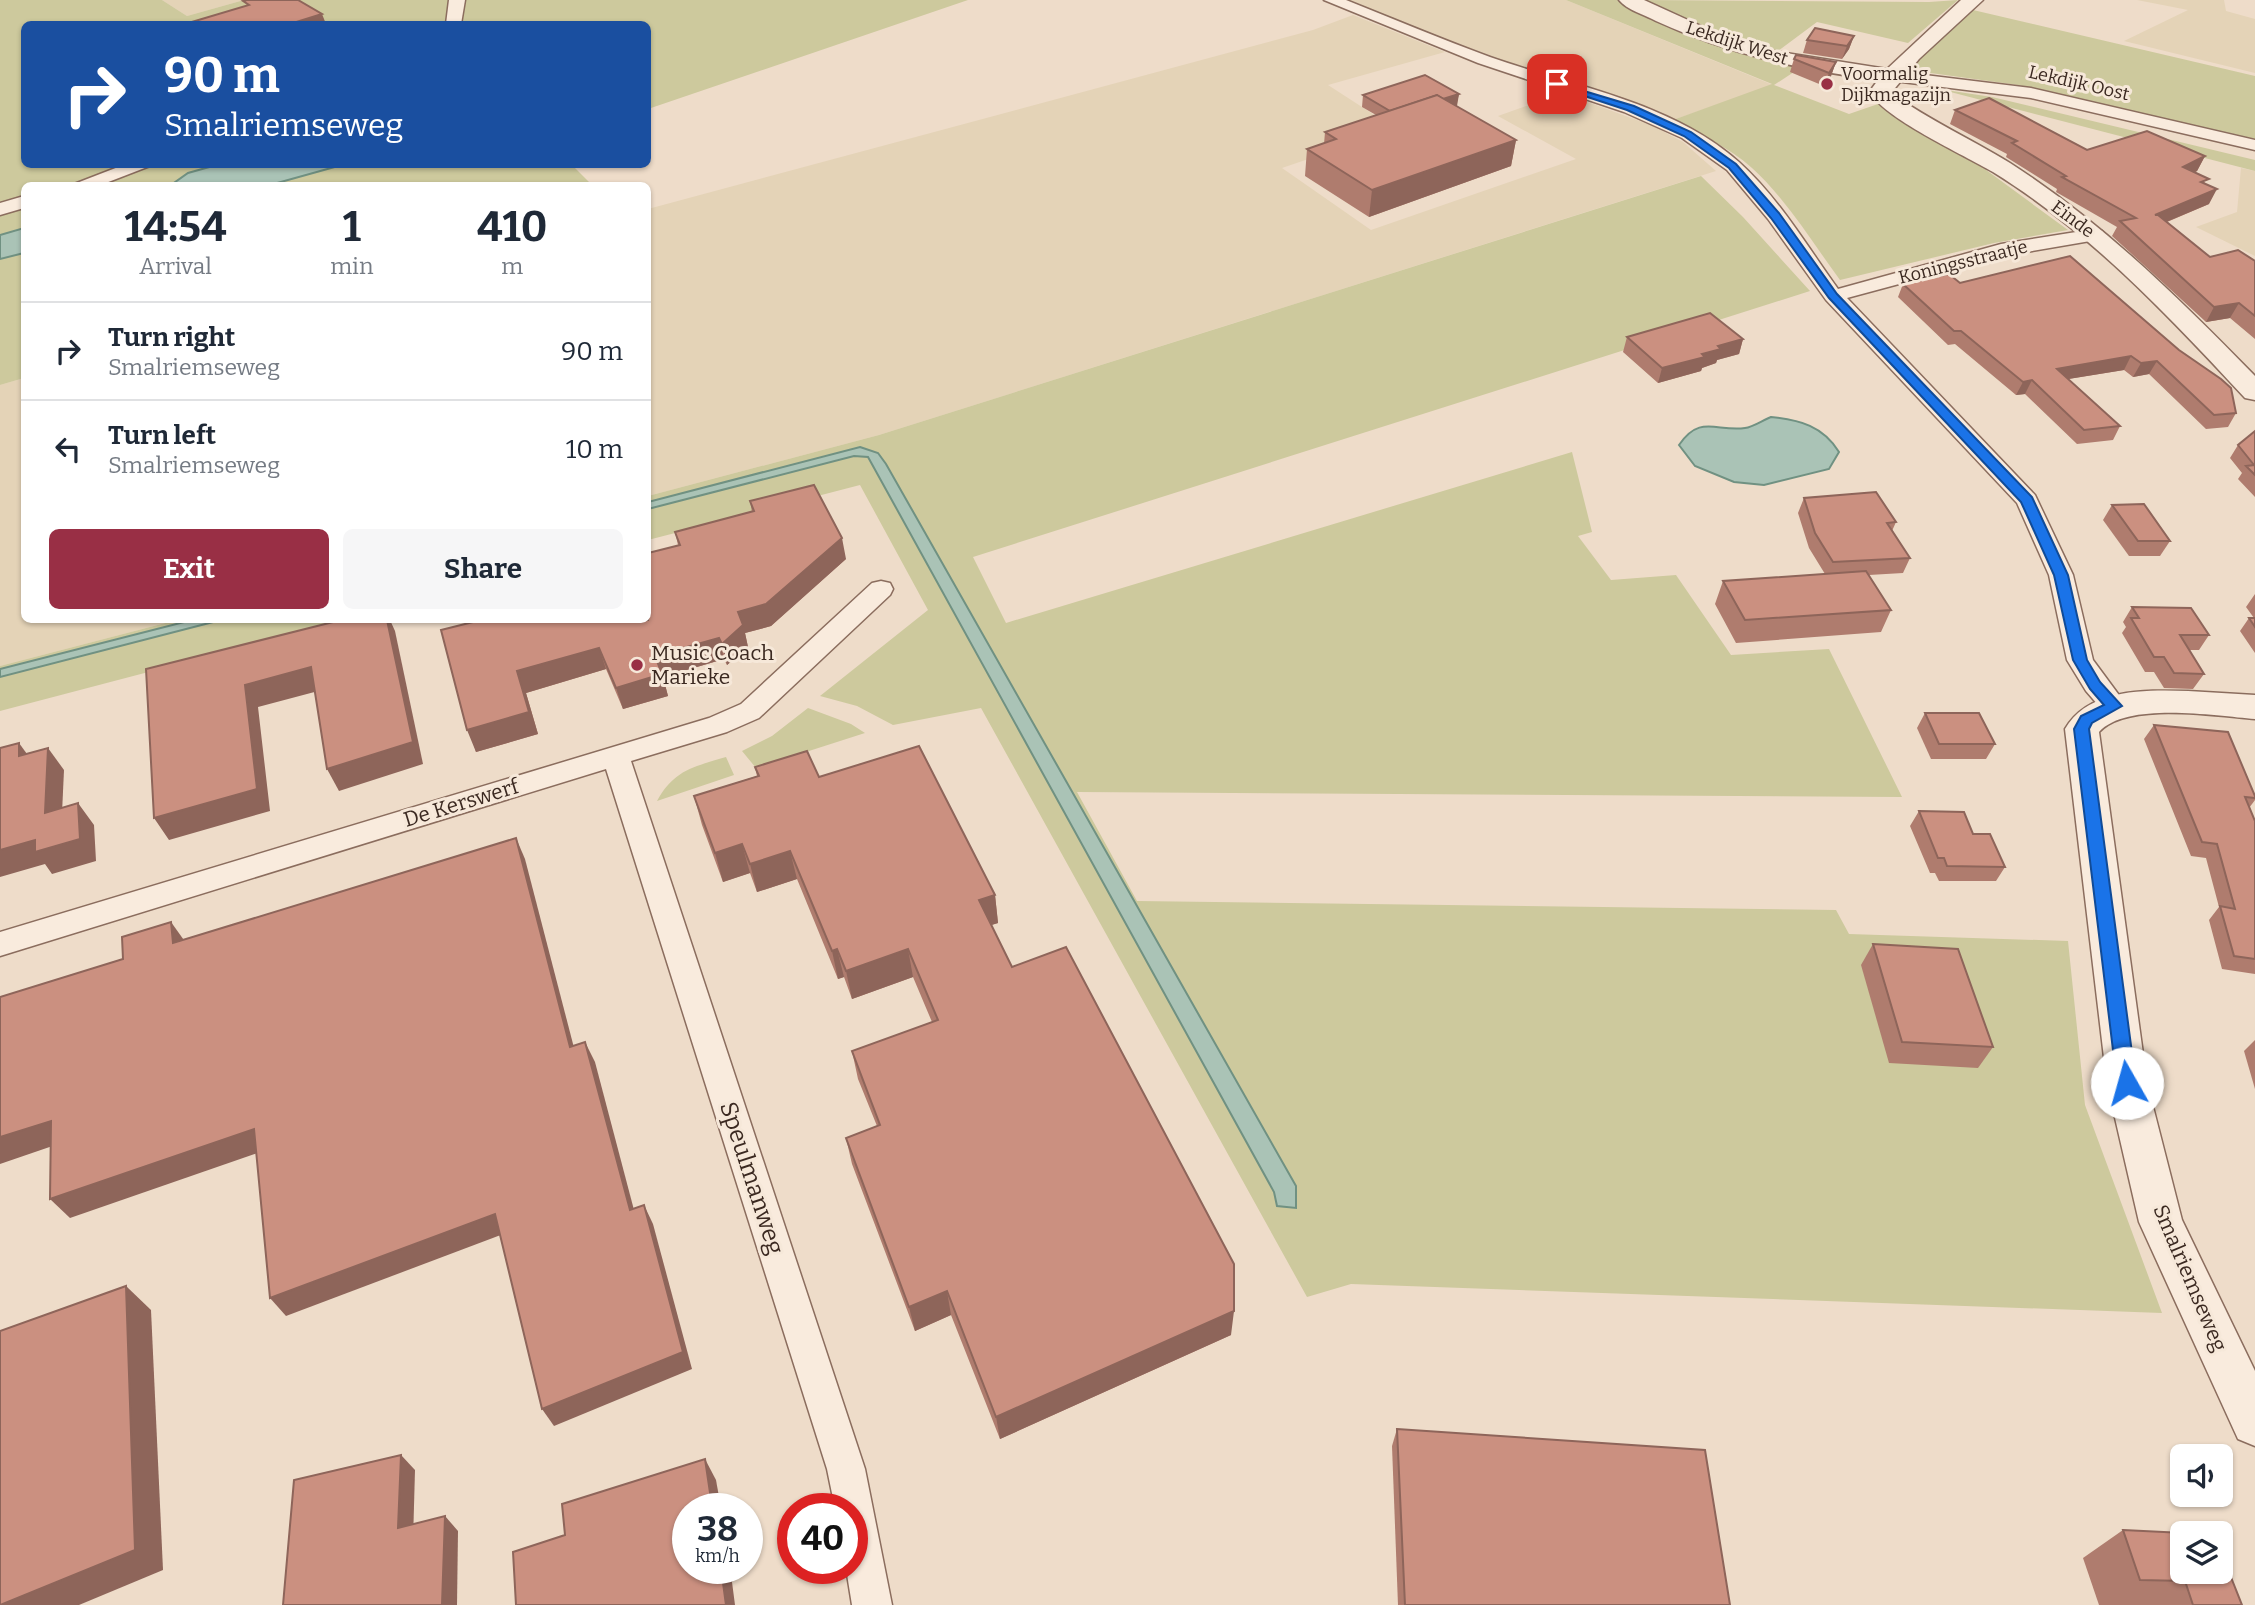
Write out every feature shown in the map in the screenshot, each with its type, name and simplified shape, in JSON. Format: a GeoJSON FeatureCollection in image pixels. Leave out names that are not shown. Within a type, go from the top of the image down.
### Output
{"type":"FeatureCollection","features":[{"type":"Feature","properties":{"kind":"street"},"geometry":{"type":"LineString","coordinates":[[454,21],[457,0]]}},
{"type":"Feature","properties":{"kind":"street"},"geometry":{"type":"LineString","coordinates":[[1332,0],[1484,60],[1630,108],[1688,134],[1733,166],[1775,215],[1833,296],[2027,500],[2061,575],[2080,660],[2090,679],[2114,706],[2136,703],[2255,707]]}},
{"type":"Feature","properties":{"kind":"street","name":"Lekdijk West"},"geometry":{"type":"LineString","coordinates":[[1629,0],[1697,32],[1752,51],[1816,65],[1892,76]]}},
{"type":"Feature","properties":{"kind":"street"},"geometry":{"type":"LineString","coordinates":[[1892,76],[1930,36],[1973,0]]}},
{"type":"Feature","properties":{"kind":"street","name":"Lekdijk Oost"},"geometry":{"type":"LineString","coordinates":[[1892,76],[2031,93],[2255,145]]}},
{"type":"Feature","properties":{"kind":"street","name":"Einde"},"geometry":{"type":"LineString","coordinates":[[1892,76],[1880,91],[1894,107],[2002,168],[2095,235],[2164,296],[2255,391]]}},
{"type":"Feature","properties":{"kind":"street"},"geometry":{"type":"LineString","coordinates":[[90,182],[134,168]]}},
{"type":"Feature","properties":{"kind":"street"},"geometry":{"type":"LineString","coordinates":[[0,209],[21,203]]}},
{"type":"Feature","properties":{"kind":"street","name":"Koningsstraatje"},"geometry":{"type":"LineString","coordinates":[[1833,296],[2001,250],[2095,235]]}},
{"type":"Feature","properties":{"kind":"street","name":"De Kerswerf"},"geometry":{"type":"LineString","coordinates":[[0,944],[718,725],[750,711],[881,589]]}},
{"type":"Feature","properties":{"kind":"street","name":"Smalriemseweg"},"geometry":{"type":"LineString","coordinates":[[2114,706],[2087,720],[2082,729],[2127,1083],[2161,1222],[2255,1422]]}},
{"type":"Feature","properties":{"kind":"street","name":"Speulmanweg"},"geometry":{"type":"LineString","coordinates":[[616,756],[846,1469],[864,1551],[872,1605]]}},
{"type":"Feature","properties":{"kind":"shaded area"},"geometry":{"type":"Polygon","coordinates":[[[0,0],[162,0],[187,16],[244,0],[968,0],[651,108],[651,21],[21,21],[21,168],[575,168],[589,182],[21,182],[21,379],[0,385],[0,0]]]}},
{"type":"Feature","properties":{"kind":"shaded area"},"geometry":{"type":"Polygon","coordinates":[[[162,0],[244,0],[187,16],[162,0]]]}},
{"type":"Feature","properties":{"kind":"shaded area"},"geometry":{"type":"Polygon","coordinates":[[[1343,0],[1566,0],[1773,85],[1673,120],[1490,57],[1357,8],[1343,0]]]}},
{"type":"Feature","properties":{"kind":"shaded area"},"geometry":{"type":"Polygon","coordinates":[[[1566,0],[1622,0],[1720,45],[1777,62],[1803,66],[1774,85],[1849,114],[1878,104],[1982,167],[2068,230],[1994,243],[1840,280],[1788,207],[1765,180],[1724,148],[1673,120],[1772,84],[1566,0]]]}},
{"type":"Feature","properties":{"kind":"shaded area"},"geometry":{"type":"Polygon","coordinates":[[[1640,0],[1958,0],[1908,43],[1817,22],[1774,54],[1718,35],[1640,0]]]}},
{"type":"Feature","properties":{"kind":"shaded area"},"geometry":{"type":"Polygon","coordinates":[[[2137,0],[2224,0],[2226,11],[2255,19],[2255,73],[2124,41],[2188,10],[2137,0]]]}},
{"type":"Feature","properties":{"kind":"shaded area"},"geometry":{"type":"Polygon","coordinates":[[[1973,10],[2255,76],[2255,139],[2018,85],[1916,71],[1913,66],[1915,62],[1973,10]]]}},
{"type":"Feature","properties":{"kind":"shaded area"},"geometry":{"type":"Polygon","coordinates":[[[1353,15],[1445,52],[1328,85],[1396,129],[1282,168],[1371,230],[1576,159],[1498,116],[1563,93],[1653,126],[1683,142],[1716,171],[879,435],[651,495],[651,208],[1313,30],[1353,15]]]}},
{"type":"Feature","properties":{"kind":"shaded area"},"geometry":{"type":"Polygon","coordinates":[[[1939,89],[1992,97],[2255,160],[2255,171],[1939,89]]]}},
{"type":"Feature","properties":{"kind":"shaded area"},"geometry":{"type":"Polygon","coordinates":[[[206,168],[331,168],[281,182],[175,182],[188,173],[206,168]]]}},
{"type":"Feature","properties":{"kind":"shaded area"},"geometry":{"type":"Polygon","coordinates":[[[2241,168],[2255,171],[2255,256],[2196,227],[2237,212],[2241,168]]]}},
{"type":"Feature","properties":{"kind":"shaded area"},"geometry":{"type":"Polygon","coordinates":[[[1701,176],[1743,217],[1810,291],[973,557],[1006,623],[1572,452],[1592,532],[1578,536],[1611,580],[1676,575],[1731,655],[1829,649],[1902,797],[1077,792],[1137,901],[1836,910],[1849,934],[2068,941],[2085,1105],[2162,1313],[1351,1284],[1307,1297],[981,708],[893,725],[857,706],[820,696],[928,610],[860,485],[651,539],[651,495],[879,435],[1701,176]]]}},
{"type":"Feature","properties":{"kind":"shaded area"},"geometry":{"type":"Polygon","coordinates":[[[21,229],[21,254],[0,259],[0,235],[21,229]]]}},
{"type":"Feature","properties":{"kind":"shaded area"},"geometry":{"type":"Polygon","coordinates":[[[21,379],[21,623],[165,623],[0,666],[0,385],[21,379]]]}},
{"type":"Feature","properties":{"kind":"shaded area"},"geometry":{"type":"Polygon","coordinates":[[[1771,417],[1810,426],[1826,436],[1839,452],[1829,469],[1764,485],[1734,482],[1695,466],[1679,445],[1694,430],[1701,427],[1745,428],[1771,417]]]}},
{"type":"Feature","properties":{"kind":"shaded area"},"geometry":{"type":"Polygon","coordinates":[[[860,447],[878,453],[1296,1186],[1296,1208],[1277,1206],[1274,1192],[868,457],[854,456],[651,508],[651,501],[860,447]]]}},
{"type":"Feature","properties":{"kind":"shaded area"},"geometry":{"type":"Polygon","coordinates":[[[165,623],[336,623],[0,711],[0,666],[165,623]]]}},
{"type":"Feature","properties":{"kind":"shaded area"},"geometry":{"type":"Polygon","coordinates":[[[180,623],[209,623],[0,677],[0,669],[180,623]]]}},
{"type":"Feature","properties":{"kind":"shaded area"},"geometry":{"type":"Polygon","coordinates":[[[808,708],[851,724],[865,733],[756,768],[742,751],[772,736],[808,708]]]}},
{"type":"Feature","properties":{"kind":"shaded area"},"geometry":{"type":"Polygon","coordinates":[[[726,757],[734,775],[657,801],[670,782],[678,776],[694,767],[726,757]]]}},
{"type":"Feature","properties":{"kind":"building"},"geometry":{"type":"Polygon","coordinates":[[[298,0],[322,14],[300,21],[195,21],[249,5],[243,1],[298,0]]]}},
{"type":"Feature","properties":{"kind":"building"},"geometry":{"type":"Polygon","coordinates":[[[1815,28],[1854,36],[1847,46],[1807,40],[1815,28]]]}},
{"type":"Feature","properties":{"kind":"building"},"geometry":{"type":"Polygon","coordinates":[[[1796,55],[1836,62],[1829,73],[1794,59],[1796,55]]]}},
{"type":"Feature","properties":{"kind":"building"},"geometry":{"type":"Polygon","coordinates":[[[1425,75],[1459,94],[1443,99],[1437,95],[1390,111],[1363,95],[1425,75]]]}},
{"type":"Feature","properties":{"kind":"building"},"geometry":{"type":"Polygon","coordinates":[[[1437,95],[1516,140],[1372,190],[1307,149],[1336,139],[1325,132],[1437,95]]]}},
{"type":"Feature","properties":{"kind":"building"},"geometry":{"type":"Polygon","coordinates":[[[1989,98],[2087,150],[2147,131],[2205,156],[2183,167],[2209,179],[2201,182],[2217,189],[2155,215],[2210,257],[2238,250],[2255,261],[2255,316],[2239,303],[2214,307],[2120,221],[2136,218],[2062,177],[2066,176],[2012,143],[2017,141],[1955,110],[1989,98]]]}},
{"type":"Feature","properties":{"kind":"building"},"geometry":{"type":"Polygon","coordinates":[[[2070,256],[2179,350],[2231,388],[2236,413],[2214,415],[2157,361],[2141,363],[2131,356],[2057,369],[2120,426],[2084,430],[2032,380],[2023,382],[1961,331],[1954,331],[1903,284],[1949,274],[1960,283],[2070,256]]]}},
{"type":"Feature","properties":{"kind":"building"},"geometry":{"type":"Polygon","coordinates":[[[1710,313],[1743,339],[1718,346],[1721,349],[1702,354],[1705,357],[1662,368],[1627,337],[1710,313]]]}},
{"type":"Feature","properties":{"kind":"building"},"geometry":{"type":"Polygon","coordinates":[[[2255,431],[2255,475],[2246,466],[2254,465],[2238,445],[2255,431]]]}},
{"type":"Feature","properties":{"kind":"building"},"geometry":{"type":"Polygon","coordinates":[[[814,485],[842,538],[766,604],[738,612],[743,625],[722,644],[719,638],[655,656],[662,674],[616,688],[599,648],[517,671],[529,712],[467,730],[441,630],[469,623],[651,623],[651,552],[680,545],[675,532],[754,511],[750,501],[814,485]]]}},
{"type":"Feature","properties":{"kind":"building"},"geometry":{"type":"Polygon","coordinates":[[[1876,492],[1896,522],[1887,523],[1910,558],[1833,562],[1815,533],[1804,498],[1876,492]]]}},
{"type":"Feature","properties":{"kind":"building"},"geometry":{"type":"Polygon","coordinates":[[[2144,504],[2170,541],[2138,541],[2112,505],[2144,504]]]}},
{"type":"Feature","properties":{"kind":"building"},"geometry":{"type":"Polygon","coordinates":[[[1866,571],[1891,610],[1745,620],[1723,581],[1866,571]]]}},
{"type":"Feature","properties":{"kind":"building"},"geometry":{"type":"Polygon","coordinates":[[[2132,607],[2191,608],[2209,635],[2180,635],[2204,674],[2174,673],[2164,657],[2154,657],[2131,618],[2139,618],[2132,607]]]}},
{"type":"Feature","properties":{"kind":"building"},"geometry":{"type":"Polygon","coordinates":[[[329,623],[388,623],[413,742],[327,769],[311,667],[245,685],[257,789],[154,818],[146,669],[329,623]]]}},
{"type":"Feature","properties":{"kind":"building"},"geometry":{"type":"Polygon","coordinates":[[[1925,713],[1979,713],[1995,744],[1939,744],[1925,713]]]}},
{"type":"Feature","properties":{"kind":"building"},"geometry":{"type":"Polygon","coordinates":[[[2154,725],[2228,732],[2255,796],[2245,797],[2255,821],[2255,959],[2234,956],[2220,906],[2235,909],[2217,844],[2202,842],[2154,725]]]}},
{"type":"Feature","properties":{"kind":"building"},"geometry":{"type":"Polygon","coordinates":[[[19,743],[19,756],[48,748],[45,813],[78,803],[80,839],[35,852],[35,840],[0,850],[0,748],[19,743]]]}},
{"type":"Feature","properties":{"kind":"building"},"geometry":{"type":"Polygon","coordinates":[[[919,746],[995,895],[979,900],[1012,967],[1066,947],[1234,1264],[1234,1311],[996,1417],[947,1291],[909,1307],[846,1138],[880,1125],[852,1051],[938,1020],[908,949],[846,971],[837,949],[832,951],[790,851],[750,864],[742,844],[715,853],[694,796],[759,776],[755,767],[807,751],[819,777],[919,746]]]}},
{"type":"Feature","properties":{"kind":"building"},"geometry":{"type":"Polygon","coordinates":[[[1919,811],[1964,812],[1973,834],[1990,834],[2005,867],[1947,866],[1944,858],[1938,858],[1919,811]]]}},
{"type":"Feature","properties":{"kind":"building"},"geometry":{"type":"Polygon","coordinates":[[[516,838],[570,1047],[585,1042],[630,1210],[644,1205],[683,1352],[542,1409],[495,1214],[270,1298],[254,1129],[50,1199],[51,1121],[0,1137],[0,997],[123,959],[122,937],[171,922],[173,943],[516,838]]]}},
{"type":"Feature","properties":{"kind":"building"},"geometry":{"type":"Polygon","coordinates":[[[1873,944],[1958,949],[1993,1047],[1902,1042],[1873,944]]]}},
{"type":"Feature","properties":{"kind":"building"},"geometry":{"type":"Polygon","coordinates":[[[126,1286],[135,1550],[0,1605],[0,1331],[126,1286]]]}},
{"type":"Feature","properties":{"kind":"building"},"geometry":{"type":"Polygon","coordinates":[[[1397,1429],[1705,1450],[1730,1605],[1405,1605],[1397,1429]]]}},
{"type":"Feature","properties":{"kind":"building"},"geometry":{"type":"Polygon","coordinates":[[[401,1455],[398,1528],[445,1516],[442,1605],[283,1605],[294,1480],[401,1455]]]}},
{"type":"Feature","properties":{"kind":"building"},"geometry":{"type":"Polygon","coordinates":[[[705,1459],[710,1493],[672,1493],[672,1584],[723,1584],[726,1605],[516,1605],[513,1552],[565,1535],[562,1504],[705,1459]]]}},
{"type":"Feature","properties":{"kind":"building"},"geometry":{"type":"Polygon","coordinates":[[[2123,1530],[2170,1532],[2170,1581],[2140,1580],[2123,1530]]]}},
{"type":"Feature","properties":{"kind":"building"},"geometry":{"type":"Polygon","coordinates":[[[2233,1582],[2242,1605],[2193,1605],[2186,1584],[2233,1582]]]}},
{"type":"Feature","properties":{"kind":"place","name":"Voormalig Dijkmagazijn"},"geometry":{"type":"Point","coordinates":[1827,84]}},
{"type":"Feature","properties":{"kind":"place","name":"Music Coach Marieke"},"geometry":{"type":"Point","coordinates":[637,665]}},
{"type":"Feature","properties":{"kind":"route"},"geometry":{"type":"LineString","coordinates":[[1557,84],[1630,108],[1688,134],[1733,166],[1775,215],[1833,296],[1974,441],[2027,500],[2061,575],[2085,672],[2114,706],[2096,713],[2087,720],[2082,729],[2127,1083]]}}]}
